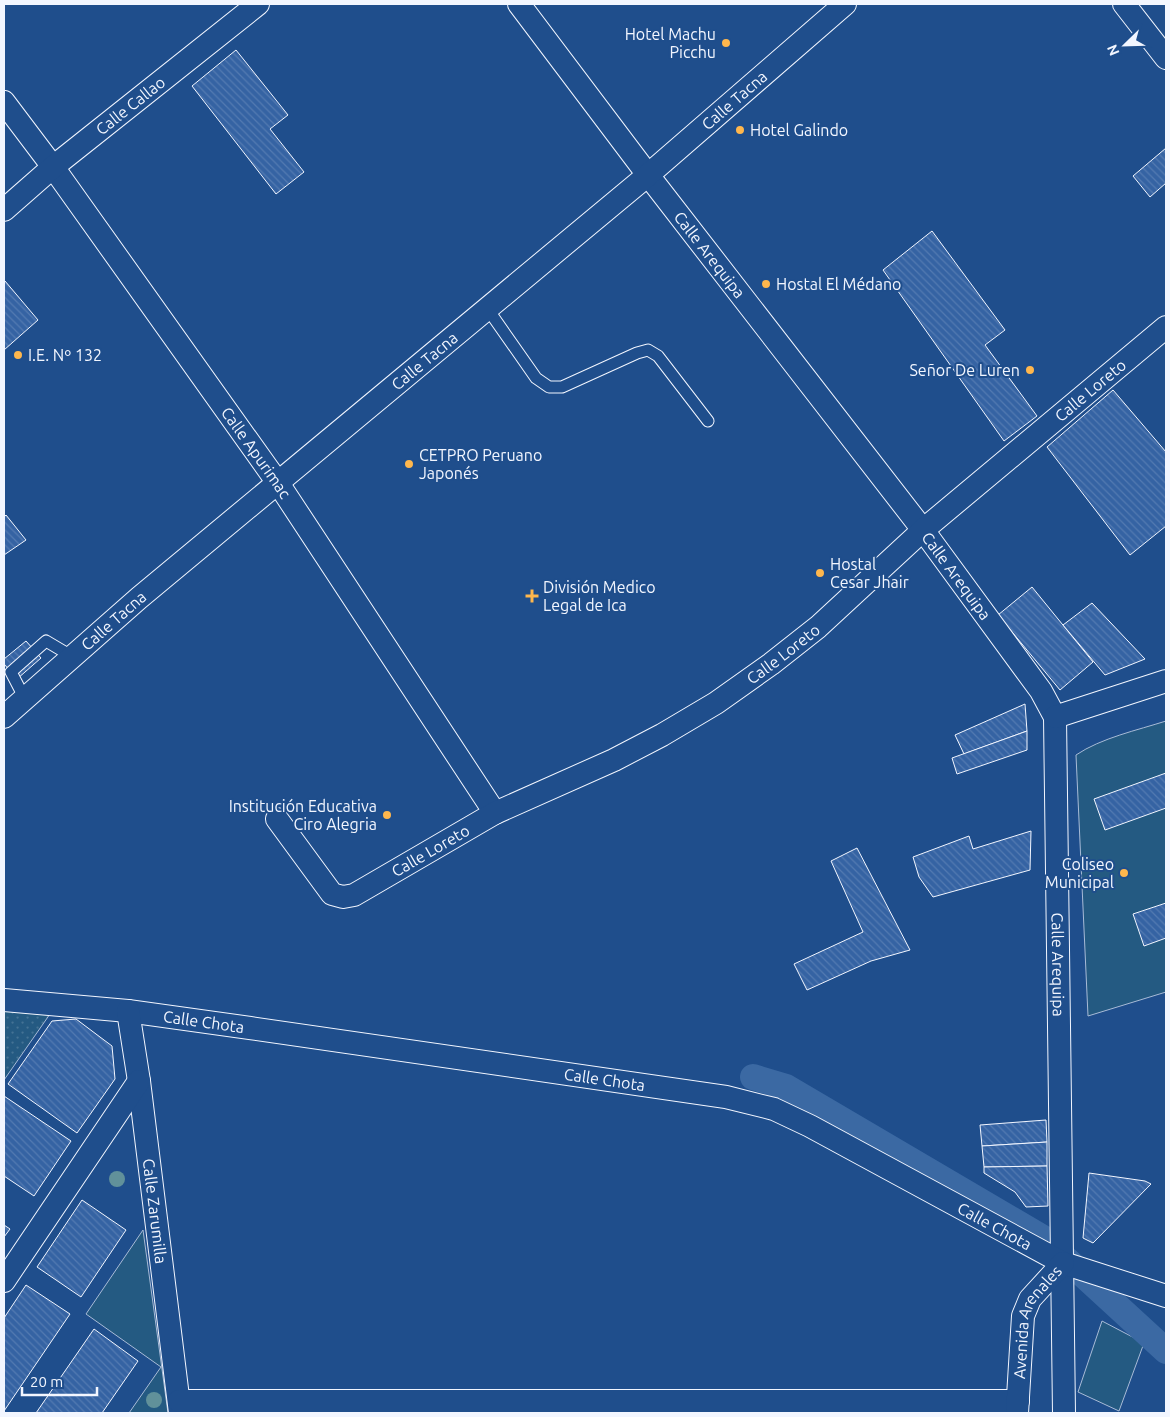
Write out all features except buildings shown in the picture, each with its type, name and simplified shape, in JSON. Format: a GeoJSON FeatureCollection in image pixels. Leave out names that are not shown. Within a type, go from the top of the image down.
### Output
{"type":"FeatureCollection","features":[{"type":"Feature","properties":{"kind":"street","name":"Calle Callao"},"geometry":{"type":"LineString","coordinates":[[4,210],[53,167],[258,4]]}},
{"type":"Feature","properties":{"kind":"street","name":"Calle Arequipa"},"geometry":{"type":"LineString","coordinates":[[519,4],[648,175],[923,530],[1041,691],[1055,717],[1063,1264]]}},
{"type":"Feature","properties":{"kind":"street","name":"Calle Tacna"},"geometry":{"type":"LineString","coordinates":[[4,717],[139,598],[648,175],[845,4]]}},
{"type":"Feature","properties":{"kind":"street"},"geometry":{"type":"LineString","coordinates":[[1124,4],[1166,58]]}},
{"type":"Feature","properties":{"kind":"street","name":"Calle Apurimac"},"geometry":{"type":"LineString","coordinates":[[4,102],[53,167],[278,483],[495,813]]}},
{"type":"Feature","properties":{"kind":"street","name":"Calle Loreto"},"geometry":{"type":"LineString","coordinates":[[277,819],[332,894],[343,897],[354,895],[495,813],[614,760],[662,735],[716,703],[771,664],[818,627],[923,530],[1166,327]]}},
{"type":"Feature","properties":{"kind":"street"},"geometry":{"type":"LineString","coordinates":[[1055,717],[1166,680]]}},
{"type":"Feature","properties":{"kind":"street","name":"Calle Chota"},"geometry":{"type":"LineString","coordinates":[[4,1000],[128,1011],[716,1096],[774,1109],[810,1126],[1063,1264],[1166,1296]]}},
{"type":"Feature","properties":{"kind":"street","name":"Calle Zarumilla"},"geometry":{"type":"LineString","coordinates":[[128,1011],[139,1081],[180,1407]]}},
{"type":"Feature","properties":{"kind":"street"},"geometry":{"type":"LineString","coordinates":[[4,1281],[139,1081]]}},
{"type":"Feature","properties":{"kind":"street","name":"Avenida Arenales"},"geometry":{"type":"LineString","coordinates":[[1017,1407],[1024,1316],[1030,1299],[1063,1264]]}},
{"type":"Feature","properties":{"kind":"street","name":"Avenida Arenales"},"geometry":{"type":"LineString","coordinates":[[1063,1264],[1064,1413]]}},
{"type":"Feature","properties":{"kind":"street"},"geometry":{"type":"LineString","coordinates":[[180,1407],[1017,1407]]}},
{"type":"Feature","properties":{"kind":"lane"},"geometry":{"type":"LineString","coordinates":[[487,308],[536,378],[549,387],[562,387],[637,352],[648,350],[658,356],[708,421]]}},
{"type":"Feature","properties":{"kind":"lane"},"geometry":{"type":"LineString","coordinates":[[25,699],[11,672],[46,641],[73,657]]}},
{"type":"Feature","properties":{"kind":"shaded area","name":"Coliseo Municipal"},"geometry":{"type":"Polygon","coordinates":[[[1166,721],[1166,992],[1088,1016],[1076,755],[1108,739],[1166,721]]]}},
{"type":"Feature","properties":{"kind":"shaded area"},"geometry":{"type":"Polygon","coordinates":[[[4,1011],[50,1014],[4,1080],[4,1011]]]}},
{"type":"Feature","properties":{"kind":"shaded area"},"geometry":{"type":"Polygon","coordinates":[[[143,1230],[168,1413],[129,1413],[161,1367],[86,1314],[143,1230]]]}},
{"type":"Feature","properties":{"kind":"shaded area"},"geometry":{"type":"Polygon","coordinates":[[[1102,1321],[1144,1343],[1119,1411],[1078,1392],[1102,1321]]]}},
{"type":"Feature","properties":{"kind":"waterway"},"geometry":{"type":"LineString","coordinates":[[753,1077],[786,1087],[1043,1238],[1166,1351]]}},
{"type":"Feature","properties":{"kind":"place","name":"Hotel Machu Picchu"},"geometry":{"type":"Point","coordinates":[726,43]}},
{"type":"Feature","properties":{"kind":"place","name":"Hotel Galindo"},"geometry":{"type":"Point","coordinates":[740,130]}},
{"type":"Feature","properties":{"kind":"place","name":"Hostal El Médano"},"geometry":{"type":"Point","coordinates":[766,284]}},
{"type":"Feature","properties":{"kind":"place","name":"I.E. Nº 132"},"geometry":{"type":"Point","coordinates":[18,355]}},
{"type":"Feature","properties":{"kind":"place","name":"Señor De Luren"},"geometry":{"type":"Point","coordinates":[1030,370]}},
{"type":"Feature","properties":{"kind":"place","name":"CETPRO Peruano Japonés"},"geometry":{"type":"Point","coordinates":[409,464]}},
{"type":"Feature","properties":{"kind":"place","name":"Hostal Cesar Jhair"},"geometry":{"type":"Point","coordinates":[820,573]}},
{"type":"Feature","properties":{"kind":"place","name":"División Medico Legal de Ica"},"geometry":{"type":"Point","coordinates":[532,596]}},
{"type":"Feature","properties":{"kind":"place","name":"Institución Educativa Ciro Alegria"},"geometry":{"type":"Point","coordinates":[387,815]}},
{"type":"Feature","properties":{"kind":"place","name":"Coliseo Municipal"},"geometry":{"type":"Point","coordinates":[1124,873]}}]}
